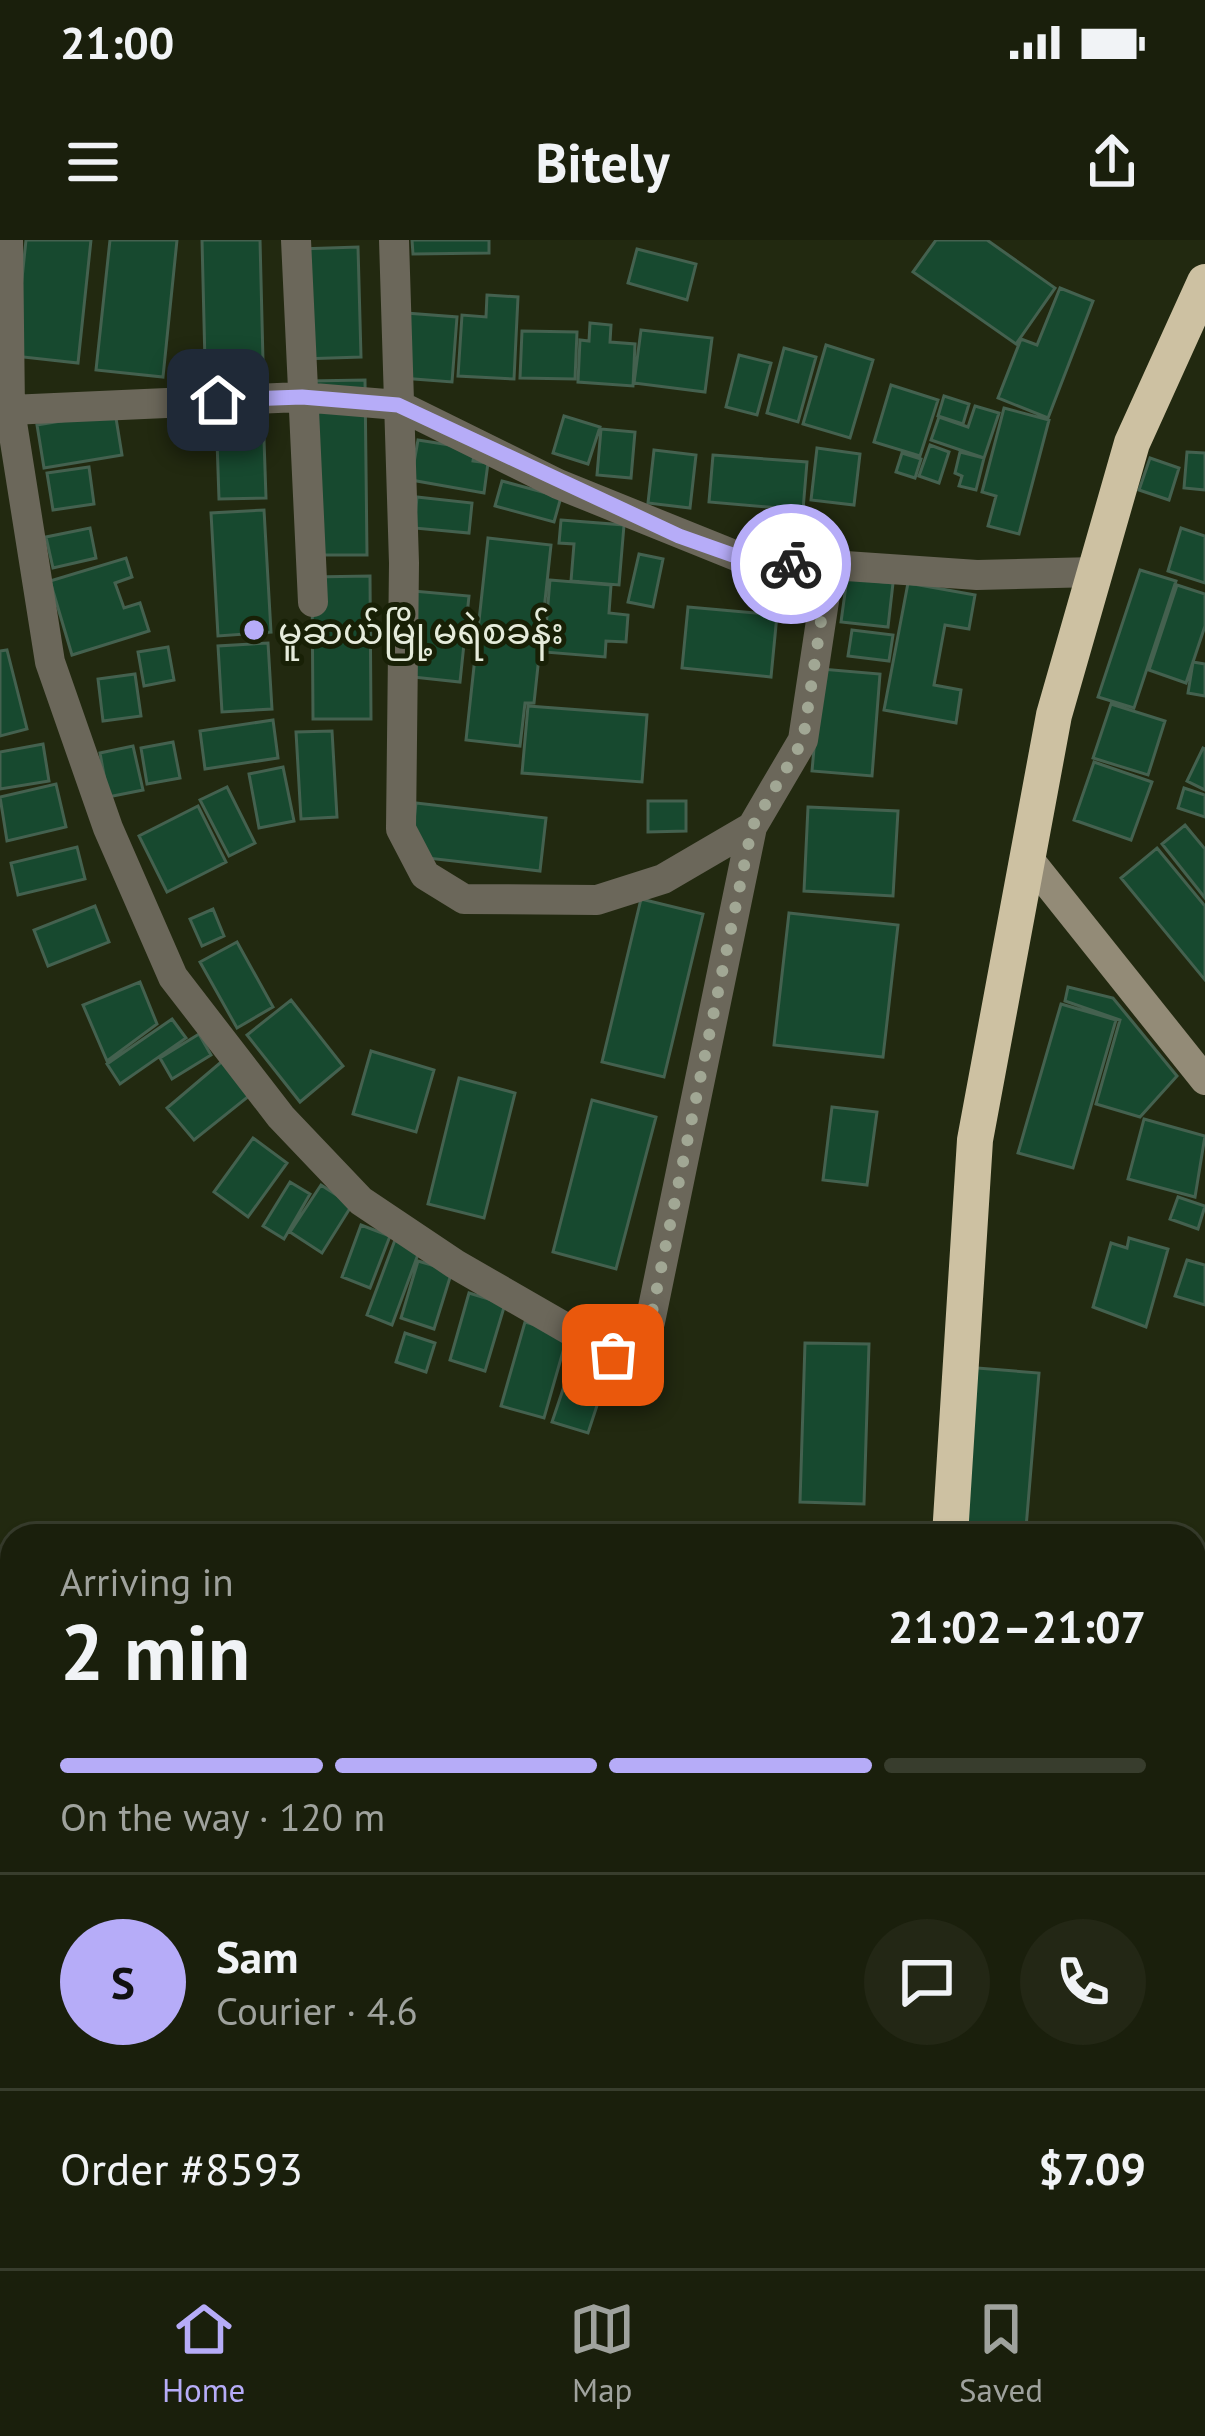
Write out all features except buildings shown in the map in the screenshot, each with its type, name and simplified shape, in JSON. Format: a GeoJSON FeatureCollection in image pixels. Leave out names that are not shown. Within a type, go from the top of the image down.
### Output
{"type":"FeatureCollection","features":[{"type":"Feature","properties":{"kind":"highway"},"geometry":{"type":"LineString","coordinates":[[951,1524],[975,1140],[1054,715],[1132,442],[1205,281]]}},
{"type":"Feature","properties":{"kind":"street"},"geometry":{"type":"LineString","coordinates":[[8,240],[10,410],[50,662],[108,829],[173,977],[281,1117],[362,1201],[455,1264],[613,1355],[635,1346],[650,1322],[752,827],[803,740],[829,568]]}},
{"type":"Feature","properties":{"kind":"street"},"geometry":{"type":"LineString","coordinates":[[296,240],[313,602]]}},
{"type":"Feature","properties":{"kind":"street"},"geometry":{"type":"LineString","coordinates":[[394,240],[404,563],[401,829],[424,874],[464,899],[597,900],[663,879],[752,827]]}},
{"type":"Feature","properties":{"kind":"street"},"geometry":{"type":"LineString","coordinates":[[10,410],[302,397],[398,405],[679,536],[744,559],[977,575],[1095,572]]}},
{"type":"Feature","properties":{"kind":"street"},"geometry":{"type":"LineString","coordinates":[[1027,857],[1205,1080]]}},
{"type":"Feature","properties":{"kind":"way so far"},"geometry":{"type":"LineString","coordinates":[[613,1355],[635,1346],[650,1322],[752,827],[803,740],[829,568],[791,564]]}},
{"type":"Feature","properties":{"kind":"place","name":"မူဆယ်မြို့မရဲစခန်း"},"geometry":{"type":"Point","coordinates":[254,630]}},
{"type":"Feature","properties":{"kind":"route"},"geometry":{"type":"LineString","coordinates":[[218,400],[302,397],[398,405],[558,484],[679,536],[744,559],[791,564]]}}]}
